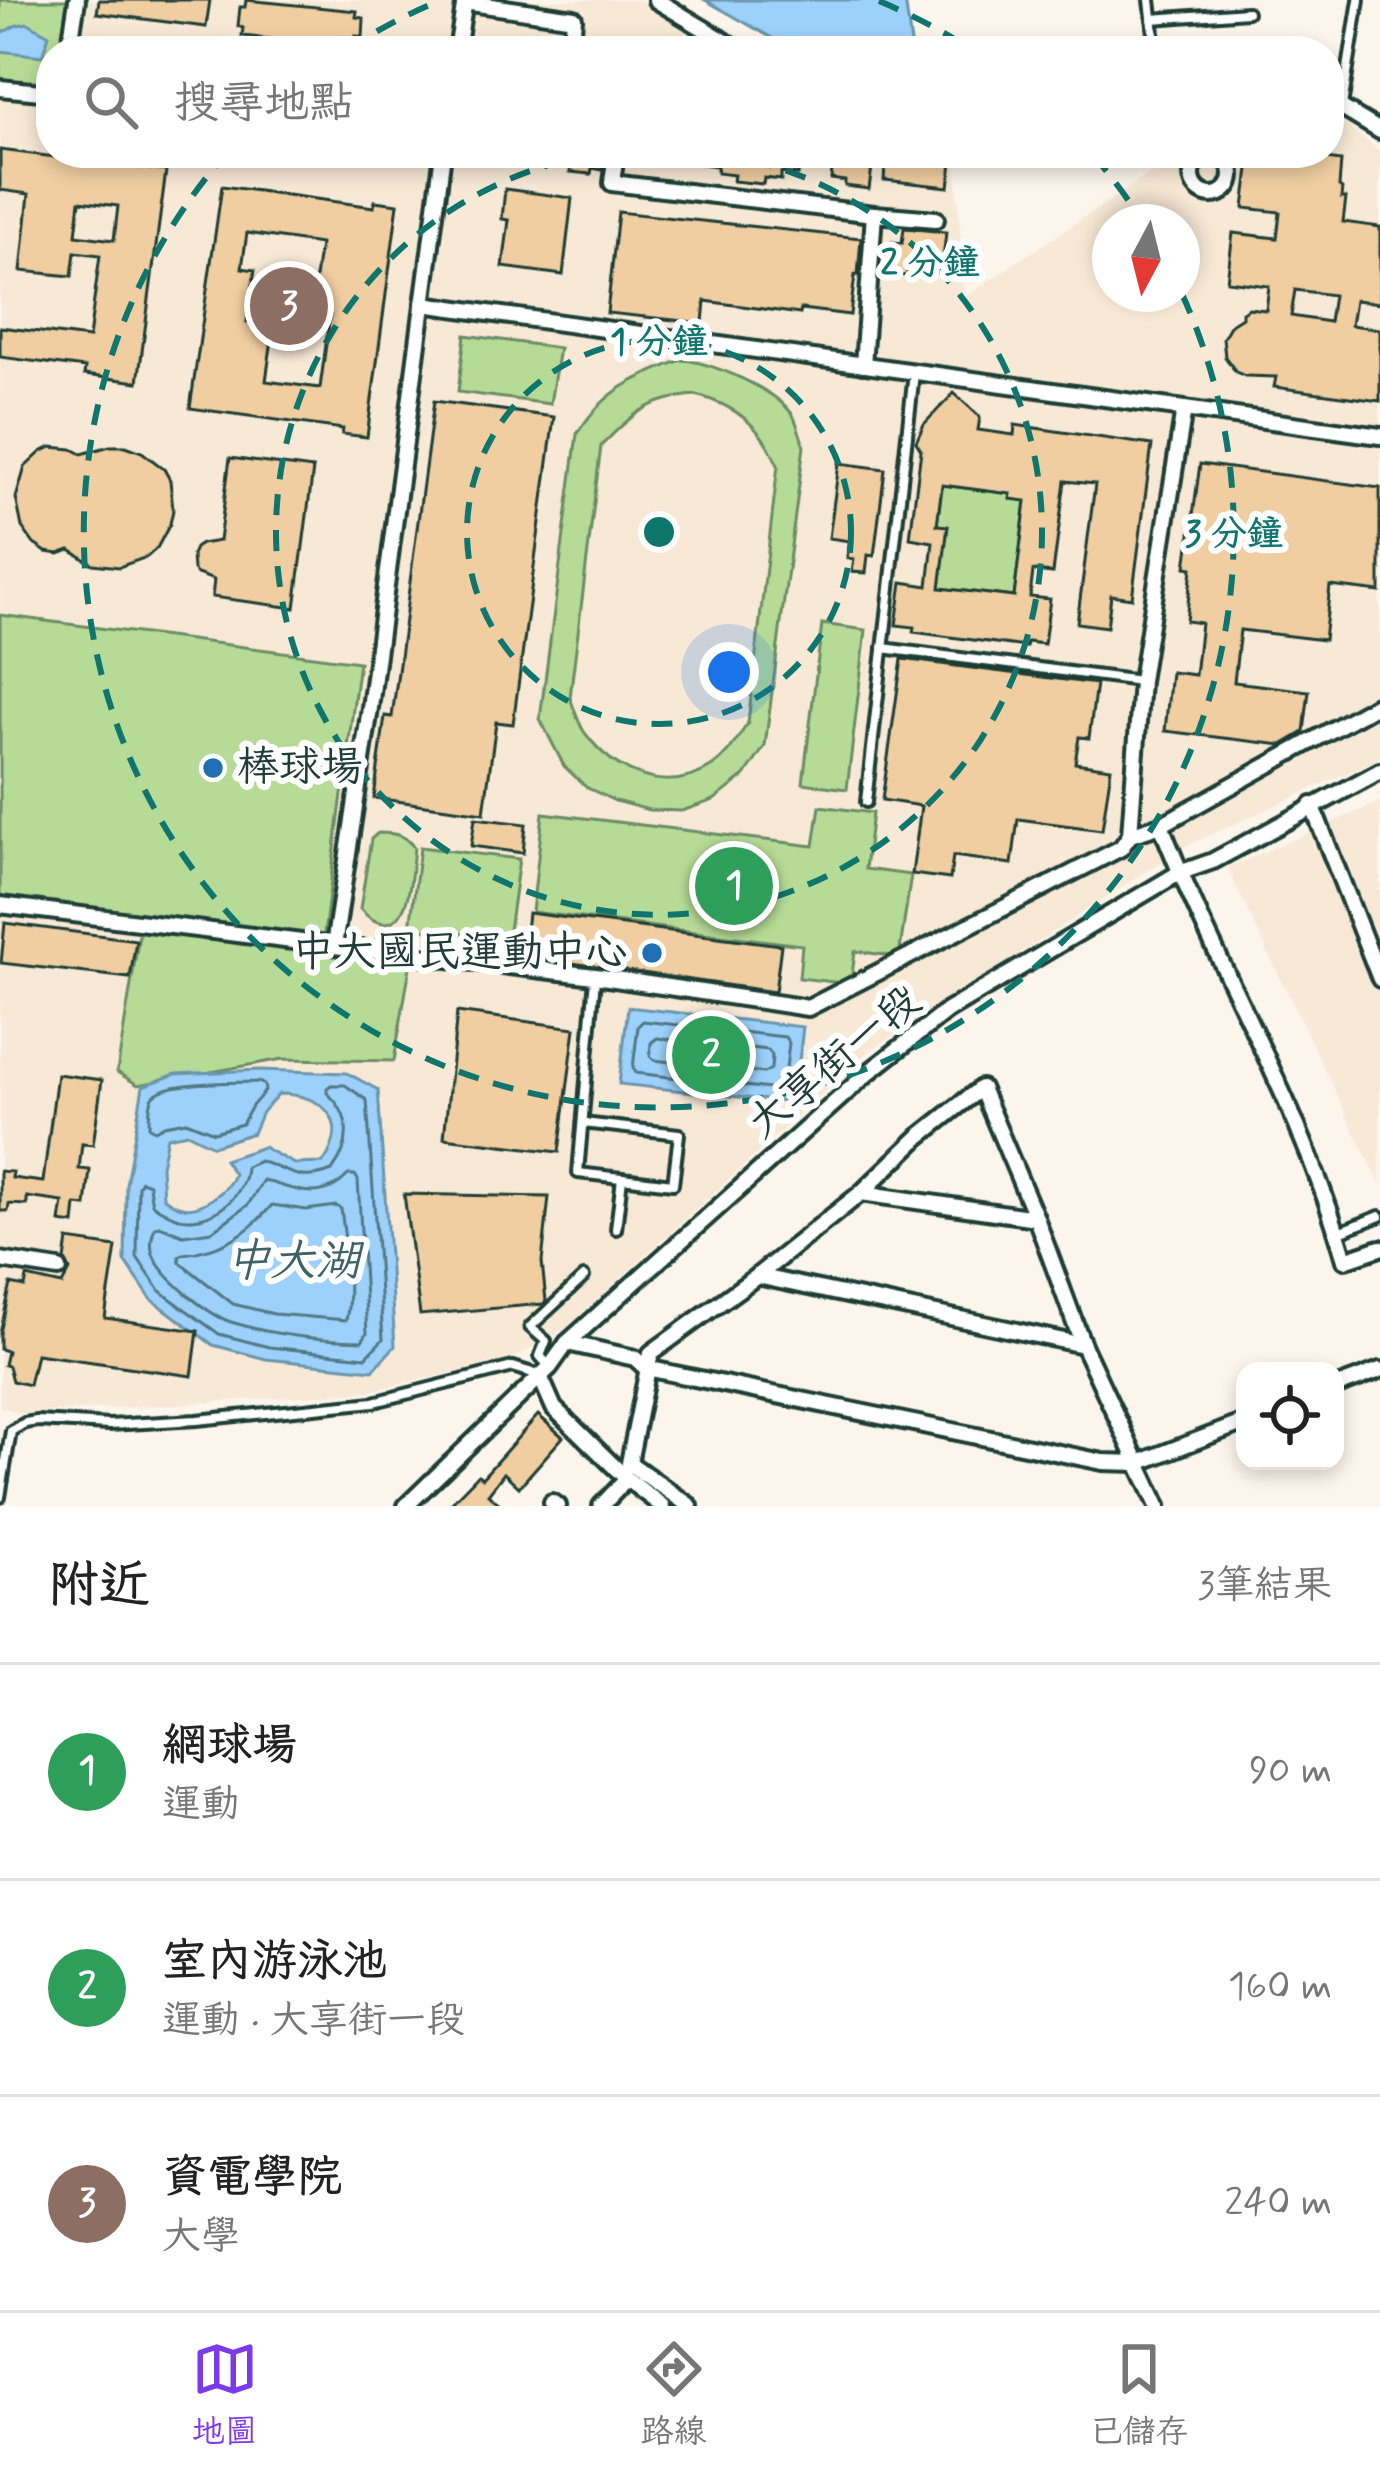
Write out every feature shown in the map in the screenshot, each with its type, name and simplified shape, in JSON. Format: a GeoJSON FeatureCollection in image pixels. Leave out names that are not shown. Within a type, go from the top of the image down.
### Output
{"type":"FeatureCollection","features":[{"type":"Feature","properties":{"kind":"street"},"geometry":{"type":"LineString","coordinates":[[71,36],[77,0]]}},
{"type":"Feature","properties":{"kind":"street"},"geometry":{"type":"LineString","coordinates":[[656,0],[716,36]]}},
{"type":"Feature","properties":{"kind":"street"},"geometry":{"type":"LineString","coordinates":[[459,36],[465,1],[574,18],[572,36]]}},
{"type":"Feature","properties":{"kind":"street"},"geometry":{"type":"LineString","coordinates":[[0,88],[36,92]]}},
{"type":"Feature","properties":{"kind":"street"},"geometry":{"type":"LineString","coordinates":[[1344,111],[1380,131]]}},
{"type":"Feature","properties":{"kind":"street"},"geometry":{"type":"LineString","coordinates":[[334,946],[441,168]]}},
{"type":"Feature","properties":{"kind":"street"},"geometry":{"type":"LineString","coordinates":[[614,168],[612,183],[936,219]]}},
{"type":"Feature","properties":{"kind":"street"},"geometry":{"type":"LineString","coordinates":[[863,364],[874,214]]}},
{"type":"Feature","properties":{"kind":"street"},"geometry":{"type":"LineString","coordinates":[[423,304],[1380,436]]}},
{"type":"Feature","properties":{"kind":"street"},"geometry":{"type":"LineString","coordinates":[[0,905],[595,976],[808,1008],[1121,848],[1130,835],[1141,682],[1184,409]]}},
{"type":"Feature","properties":{"kind":"street"},"geometry":{"type":"LineString","coordinates":[[1130,835],[1161,824],[1380,703]]}},
{"type":"Feature","properties":{"kind":"street","name":"大享街一段"},"geometry":{"type":"LineString","coordinates":[[406,1506],[545,1371],[566,1343],[869,1072],[947,1011],[1179,873],[1213,861],[1380,771]]}},
{"type":"Feature","properties":{"kind":"street"},"geometry":{"type":"LineString","coordinates":[[1312,805],[1380,979]]}},
{"type":"Feature","properties":{"kind":"street"},"geometry":{"type":"LineString","coordinates":[[1161,824],[1179,873],[1277,1077],[1345,1260],[1380,1248]]}},
{"type":"Feature","properties":{"kind":"street"},"geometry":{"type":"LineString","coordinates":[[690,1506],[629,1463],[651,1353],[758,1276],[981,1088],[1083,1345],[1158,1506]]}},
{"type":"Feature","properties":{"kind":"street"},"geometry":{"type":"LineString","coordinates":[[861,1193],[1036,1219]]}},
{"type":"Feature","properties":{"kind":"street"},"geometry":{"type":"LineString","coordinates":[[0,1260],[59,1269]]}},
{"type":"Feature","properties":{"kind":"street"},"geometry":{"type":"LineString","coordinates":[[758,1276],[1083,1345]]}},
{"type":"Feature","properties":{"kind":"street"},"geometry":{"type":"LineString","coordinates":[[566,1343],[635,1358],[646,1368],[1103,1462],[1138,1463],[1236,1425]]}},
{"type":"Feature","properties":{"kind":"street"},"geometry":{"type":"LineString","coordinates":[[1344,1384],[1380,1370]]}},
{"type":"Feature","properties":{"kind":"street"},"geometry":{"type":"LineString","coordinates":[[545,1371],[554,1408],[662,1506]]}},
{"type":"Feature","properties":{"kind":"street"},"geometry":{"type":"LineString","coordinates":[[601,1506],[627,1479]]}},
{"type":"Feature","properties":{"kind":"lane"},"geometry":{"type":"LineString","coordinates":[[1150,0],[1154,36]]}},
{"type":"Feature","properties":{"kind":"lane"},"geometry":{"type":"LineString","coordinates":[[1344,66],[1359,0]]}},
{"type":"Feature","properties":{"kind":"lane"},"geometry":{"type":"LineString","coordinates":[[1152,19],[1246,13]]}},
{"type":"Feature","properties":{"kind":"lane"},"geometry":{"type":"LineString","coordinates":[[866,802],[914,372]]}},
{"type":"Feature","properties":{"kind":"lane"},"geometry":{"type":"LineString","coordinates":[[884,648],[1141,682]]}},
{"type":"Feature","properties":{"kind":"lane"},"geometry":{"type":"LineString","coordinates":[[583,1123],[680,1134],[673,1184],[578,1173],[595,976]]}},
{"type":"Feature","properties":{"kind":"lane"},"geometry":{"type":"LineString","coordinates":[[616,1228],[622,1178]]}},
{"type":"Feature","properties":{"kind":"lane"},"geometry":{"type":"LineString","coordinates":[[1337,1233],[1380,1216]]}},
{"type":"Feature","properties":{"kind":"lane"},"geometry":{"type":"LineString","coordinates":[[0,1497],[10,1431],[25,1423],[197,1420],[374,1402],[513,1367],[545,1371],[540,1356],[546,1341],[530,1328],[584,1277]]}},
{"type":"Feature","properties":{"kind":"shaded area"},"geometry":{"type":"Polygon","coordinates":[[[0,0],[640,0],[704,36],[36,36],[36,168],[956,168],[964,297],[1092,212],[1092,312],[1200,312],[1200,204],[1104,204],[1158,168],[1344,168],[1344,125],[1380,151],[1380,758],[1184,847],[868,1052],[566,1328],[513,1359],[364,1392],[23,1414],[0,1407],[0,0]]]}},
{"type":"Feature","properties":{"kind":"shaded area"},"geometry":{"type":"Polygon","coordinates":[[[1380,802],[1380,1184],[1227,868],[1380,802]]]}},
{"type":"Feature","properties":{"kind":"green space"},"geometry":{"type":"Polygon","coordinates":[[[0,0],[77,0],[71,36],[36,36],[36,92],[0,88],[0,0]]]}},
{"type":"Feature","properties":{"kind":"green space"},"geometry":{"type":"Polygon","coordinates":[[[465,335],[559,348],[550,404],[458,392],[465,335]]]}},
{"type":"Feature","properties":{"kind":"green space"},"geometry":{"type":"Polygon","coordinates":[[[681,360],[726,372],[774,397],[794,417],[804,446],[765,746],[745,776],[714,800],[682,811],[649,810],[586,787],[564,766],[540,719],[577,434],[610,396],[681,360]],[[696,395],[654,404],[633,416],[601,446],[570,697],[583,729],[597,747],[626,769],[659,780],[694,776],[711,767],[748,723],[778,465],[755,429],[696,395]]]}},
{"type":"Feature","properties":{"kind":"green space"},"geometry":{"type":"Polygon","coordinates":[[[944,475],[950,486],[1011,494],[1011,499],[1027,492],[1014,597],[940,588],[947,526],[937,525],[944,475]]]}},
{"type":"Feature","properties":{"kind":"green space"},"geometry":{"type":"Polygon","coordinates":[[[0,615],[359,662],[323,942],[0,900],[0,615]]]}},
{"type":"Feature","properties":{"kind":"green space"},"geometry":{"type":"Polygon","coordinates":[[[822,624],[866,630],[847,789],[803,783],[822,624]]]}},
{"type":"Feature","properties":{"kind":"green space"},"geometry":{"type":"Polygon","coordinates":[[[820,806],[872,813],[865,869],[911,875],[899,957],[855,951],[851,984],[799,978],[802,945],[532,912],[543,813],[814,846],[820,806]]]}},
{"type":"Feature","properties":{"kind":"green space"},"geometry":{"type":"Polygon","coordinates":[[[378,833],[399,835],[414,848],[405,905],[393,921],[384,923],[360,909],[371,839],[378,833]]]}},
{"type":"Feature","properties":{"kind":"green space"},"geometry":{"type":"Polygon","coordinates":[[[420,847],[519,859],[508,938],[410,928],[420,847]]]}},
{"type":"Feature","properties":{"kind":"green space"},"geometry":{"type":"Polygon","coordinates":[[[141,922],[412,955],[394,1061],[283,1059],[138,1085],[117,1072],[141,922]]]}},
{"type":"Feature","properties":{"kind":"water"},"geometry":{"type":"Polygon","coordinates":[[[705,0],[905,0],[910,36],[769,36],[705,0]]]}},
{"type":"Feature","properties":{"kind":"water"},"geometry":{"type":"Polygon","coordinates":[[[28,23],[49,35],[36,36],[36,55],[0,51],[0,34],[28,23]]]}},
{"type":"Feature","properties":{"kind":"water"},"geometry":{"type":"Polygon","coordinates":[[[628,1007],[803,1027],[794,1103],[619,1084],[628,1007]]]}},
{"type":"Feature","properties":{"kind":"water","name":"中大湖"},"geometry":{"type":"Polygon","coordinates":[[[347,1073],[378,1090],[395,1346],[373,1370],[266,1359],[213,1345],[151,1299],[125,1261],[126,1185],[143,1086],[176,1074],[347,1073]],[[279,1094],[262,1112],[253,1133],[213,1146],[187,1133],[167,1137],[161,1166],[163,1197],[189,1208],[205,1203],[234,1174],[224,1160],[263,1147],[294,1164],[323,1163],[335,1134],[333,1123],[320,1105],[279,1094]]]}},
{"type":"Feature","properties":{"kind":"building"},"geometry":{"type":"Polygon","coordinates":[[[99,0],[210,0],[206,27],[97,13],[99,0]]]}},
{"type":"Feature","properties":{"kind":"building"},"geometry":{"type":"Polygon","coordinates":[[[246,0],[357,11],[356,17],[364,18],[363,36],[242,36],[243,28],[238,26],[240,7],[245,7],[246,0]]]}},
{"type":"Feature","properties":{"kind":"building"},"geometry":{"type":"Polygon","coordinates":[[[0,150],[36,155],[36,168],[166,171],[138,382],[84,375],[85,368],[0,357],[0,327],[89,338],[100,255],[75,252],[72,276],[21,271],[29,194],[0,190],[0,150]],[[80,201],[76,235],[114,240],[118,206],[80,201]]]}},
{"type":"Feature","properties":{"kind":"building"},"geometry":{"type":"Polygon","coordinates":[[[571,168],[592,168],[591,174],[570,172],[571,168]]]}},
{"type":"Feature","properties":{"kind":"building"},"geometry":{"type":"Polygon","coordinates":[[[717,168],[799,168],[798,175],[781,173],[781,180],[764,178],[763,184],[733,181],[734,175],[717,173],[717,168]]]}},
{"type":"Feature","properties":{"kind":"building"},"geometry":{"type":"Polygon","coordinates":[[[816,168],[872,168],[869,189],[831,179],[832,170],[816,168]]]}},
{"type":"Feature","properties":{"kind":"building"},"geometry":{"type":"Polygon","coordinates":[[[885,168],[951,168],[949,187],[884,180],[885,168]]]}},
{"type":"Feature","properties":{"kind":"building"},"geometry":{"type":"Polygon","coordinates":[[[1249,168],[1340,168],[1341,198],[1346,198],[1343,222],[1380,227],[1380,303],[1355,300],[1351,325],[1380,329],[1380,401],[1274,387],[1276,377],[1245,376],[1225,357],[1223,338],[1231,324],[1249,308],[1266,310],[1269,286],[1227,281],[1233,233],[1277,238],[1280,212],[1244,208],[1249,168]],[[1295,290],[1291,316],[1329,322],[1333,295],[1295,290]]]}},
{"type":"Feature","properties":{"kind":"building"},"geometry":{"type":"Polygon","coordinates":[[[222,186],[374,207],[375,201],[398,204],[367,437],[342,434],[343,429],[190,408],[222,186]],[[247,233],[242,268],[255,270],[247,322],[274,325],[266,381],[320,388],[330,315],[310,312],[320,244],[247,233]]]}},
{"type":"Feature","properties":{"kind":"building"},"geometry":{"type":"Polygon","coordinates":[[[505,189],[572,198],[563,275],[503,267],[509,220],[502,219],[505,189]]]}},
{"type":"Feature","properties":{"kind":"building"},"geometry":{"type":"Polygon","coordinates":[[[618,212],[861,238],[850,315],[801,309],[800,314],[705,301],[703,323],[607,313],[618,212]]]}},
{"type":"Feature","properties":{"kind":"building"},"geometry":{"type":"Polygon","coordinates":[[[904,228],[946,232],[942,268],[907,269],[907,276],[889,274],[892,242],[902,243],[904,228]]]}},
{"type":"Feature","properties":{"kind":"building"},"geometry":{"type":"Polygon","coordinates":[[[954,393],[980,417],[978,430],[1014,435],[1015,425],[1152,445],[1132,598],[1111,595],[1107,627],[1077,623],[1095,484],[1065,481],[1053,573],[1033,571],[1030,597],[1050,599],[1044,644],[1027,642],[1026,647],[913,632],[914,627],[896,625],[902,582],[928,586],[933,542],[910,538],[921,450],[916,442],[924,424],[954,393]],[[942,485],[937,525],[948,526],[940,588],[1014,597],[1026,501],[1010,499],[1011,494],[942,485]]]}},
{"type":"Feature","properties":{"kind":"building"},"geometry":{"type":"Polygon","coordinates":[[[434,401],[554,417],[513,724],[496,722],[484,813],[374,798],[385,716],[392,717],[434,401]]]}},
{"type":"Feature","properties":{"kind":"building"},"geometry":{"type":"Polygon","coordinates":[[[110,446],[142,452],[170,480],[173,510],[157,548],[119,567],[93,564],[70,550],[46,552],[34,544],[22,527],[16,498],[25,467],[51,447],[82,454],[110,446]]]}},
{"type":"Feature","properties":{"kind":"building"},"geometry":{"type":"Polygon","coordinates":[[[230,458],[313,469],[295,608],[212,597],[214,580],[193,570],[195,548],[219,541],[230,458]]]}},
{"type":"Feature","properties":{"kind":"building"},"geometry":{"type":"Polygon","coordinates":[[[839,463],[885,469],[874,556],[868,555],[866,573],[852,572],[854,559],[847,558],[850,541],[829,538],[839,463]]]}},
{"type":"Feature","properties":{"kind":"building"},"geometry":{"type":"Polygon","coordinates":[[[1200,464],[1380,488],[1380,592],[1330,586],[1324,640],[1240,630],[1234,682],[1309,691],[1304,732],[1282,745],[1165,731],[1171,672],[1195,675],[1201,623],[1186,621],[1192,568],[1186,567],[1200,464]]]}},
{"type":"Feature","properties":{"kind":"building"},"geometry":{"type":"Polygon","coordinates":[[[902,659],[1096,684],[1089,738],[1079,737],[1075,763],[1111,768],[1102,830],[1018,819],[1012,864],[953,856],[950,879],[912,874],[921,806],[882,800],[902,659]]]}},
{"type":"Feature","properties":{"kind":"building"},"geometry":{"type":"Polygon","coordinates":[[[475,818],[526,824],[523,853],[471,846],[475,818]]]}},
{"type":"Feature","properties":{"kind":"building","name":"中大國民運動中心"},"geometry":{"type":"Polygon","coordinates":[[[528,913],[781,945],[775,992],[523,956],[528,913]]]}},
{"type":"Feature","properties":{"kind":"building"},"geometry":{"type":"Polygon","coordinates":[[[5,923],[136,940],[130,978],[1,963],[5,923]]]}},
{"type":"Feature","properties":{"kind":"building"},"geometry":{"type":"Polygon","coordinates":[[[457,1012],[575,1028],[559,1152],[444,1138],[457,1012]]]}},
{"type":"Feature","properties":{"kind":"building"},"geometry":{"type":"Polygon","coordinates":[[[57,1074],[102,1080],[93,1145],[82,1144],[79,1169],[90,1170],[86,1206],[76,1205],[74,1224],[60,1222],[63,1202],[27,1197],[27,1205],[9,1204],[8,1211],[0,1211],[0,1171],[13,1172],[12,1178],[43,1182],[57,1074]]]}},
{"type":"Feature","properties":{"kind":"building"},"geometry":{"type":"Polygon","coordinates":[[[404,1194],[549,1197],[542,1262],[546,1301],[420,1315],[404,1194]]]}},
{"type":"Feature","properties":{"kind":"building"},"geometry":{"type":"Polygon","coordinates":[[[68,1240],[116,1247],[105,1318],[198,1331],[192,1376],[36,1354],[29,1385],[12,1381],[4,1365],[7,1351],[0,1349],[11,1284],[25,1287],[27,1277],[62,1285],[70,1270],[65,1260],[68,1240]]]}},
{"type":"Feature","properties":{"kind":"building"},"geometry":{"type":"Polygon","coordinates":[[[538,1415],[563,1437],[519,1487],[504,1473],[488,1494],[502,1506],[448,1506],[478,1475],[482,1478],[538,1415]]]}},
{"type":"Feature","properties":{"kind":"place","name":"資電學院"},"geometry":{"type":"Point","coordinates":[289,306]}},
{"type":"Feature","properties":{"kind":"place","name":"棒球場"},"geometry":{"type":"Point","coordinates":[213,768]}},
{"type":"Feature","properties":{"kind":"place","name":"網球場"},"geometry":{"type":"Point","coordinates":[734,886]}},
{"type":"Feature","properties":{"kind":"place","name":"中大國民運動中心"},"geometry":{"type":"Point","coordinates":[652,953]}},
{"type":"Feature","properties":{"kind":"place","name":"室內游泳池"},"geometry":{"type":"Point","coordinates":[711,1055]}}]}
